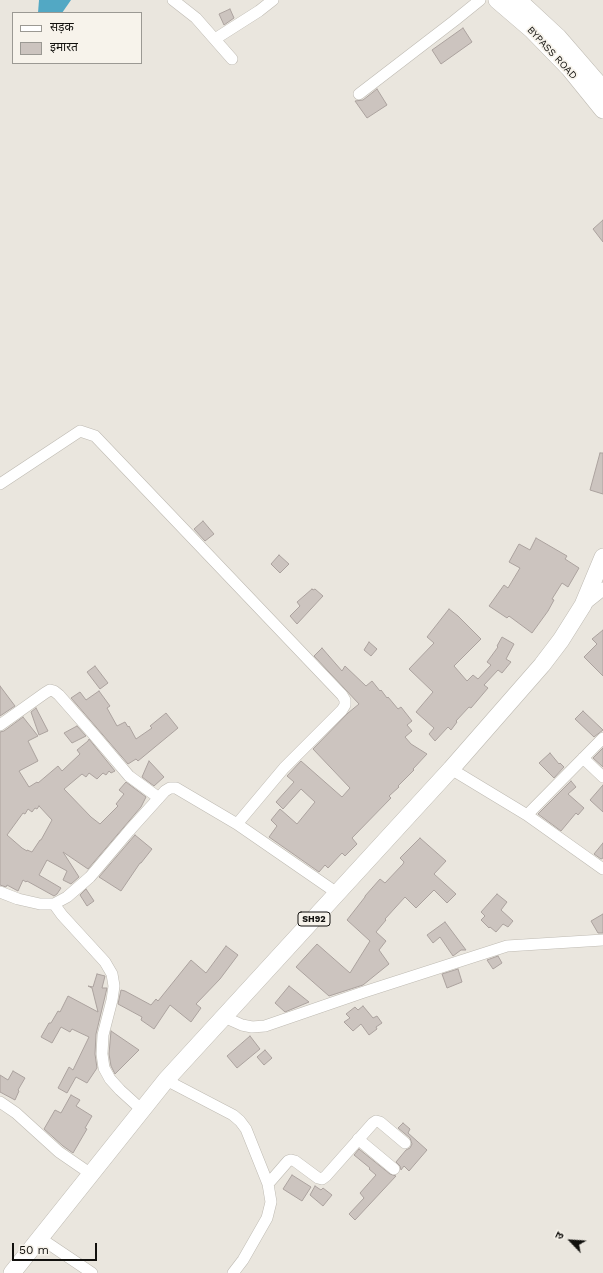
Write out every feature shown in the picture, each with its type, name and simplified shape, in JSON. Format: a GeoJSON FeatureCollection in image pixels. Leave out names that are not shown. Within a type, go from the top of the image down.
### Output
{"type":"FeatureCollection","features":[{"type":"Feature","properties":{"kind":"main road","name":"BYPASS ROAD"},"geometry":{"type":"LineString","coordinates":[[497,0],[532,30],[569,68],[603,110]]}},
{"type":"Feature","properties":{"kind":"main road","name":"BYPASS ROAD"},"geometry":{"type":"LineString","coordinates":[[518,0],[558,38],[603,89]]}},
{"type":"Feature","properties":{"kind":"main road","name":"SH92"},"geometry":{"type":"LineString","coordinates":[[12,1273],[166,1080],[450,769],[542,665],[561,640],[583,605],[603,557]]}},
{"type":"Feature","properties":{"kind":"street"},"geometry":{"type":"LineString","coordinates":[[173,0],[196,18],[232,59]]}},
{"type":"Feature","properties":{"kind":"street"},"geometry":{"type":"LineString","coordinates":[[215,39],[259,11],[273,0]]}},
{"type":"Feature","properties":{"kind":"street"},"geometry":{"type":"LineString","coordinates":[[359,94],[480,0]]}},
{"type":"Feature","properties":{"kind":"street"},"geometry":{"type":"LineString","coordinates":[[0,484],[80,431],[95,436],[342,695],[345,700],[345,705],[342,710],[284,768],[237,824]]}},
{"type":"Feature","properties":{"kind":"street"},"geometry":{"type":"LineString","coordinates":[[583,605],[603,589]]}},
{"type":"Feature","properties":{"kind":"street"},"geometry":{"type":"LineString","coordinates":[[0,725],[45,693],[50,690],[54,691],[129,776],[159,798]]}},
{"type":"Feature","properties":{"kind":"street"},"geometry":{"type":"LineString","coordinates":[[528,816],[603,738]]}},
{"type":"Feature","properties":{"kind":"street"},"geometry":{"type":"LineString","coordinates":[[583,758],[603,777]]}},
{"type":"Feature","properties":{"kind":"street"},"geometry":{"type":"LineString","coordinates":[[450,769],[528,816],[603,869]]}},
{"type":"Feature","properties":{"kind":"street"},"geometry":{"type":"LineString","coordinates":[[0,892],[18,899],[40,904],[54,904],[67,897],[90,877],[159,798],[170,788],[176,788],[237,824],[337,893]]}},
{"type":"Feature","properties":{"kind":"street"},"geometry":{"type":"LineString","coordinates":[[54,904],[62,915],[105,962],[112,974],[114,986],[104,1035],[102,1054],[104,1068],[110,1079],[142,1110]]}},
{"type":"Feature","properties":{"kind":"street"},"geometry":{"type":"LineString","coordinates":[[224,1017],[242,1025],[252,1027],[265,1026],[364,992],[507,946],[603,940]]}},
{"type":"Feature","properties":{"kind":"street"},"geometry":{"type":"LineString","coordinates":[[166,1080],[233,1115],[240,1121],[249,1136],[268,1184],[271,1202],[268,1218],[243,1260],[233,1273]]}},
{"type":"Feature","properties":{"kind":"street"},"geometry":{"type":"LineString","coordinates":[[0,1102],[16,1113],[59,1152],[91,1174]]}},
{"type":"Feature","properties":{"kind":"street"},"geometry":{"type":"LineString","coordinates":[[268,1184],[288,1161],[291,1160],[295,1161],[318,1178],[322,1179],[376,1121],[380,1122],[405,1143]]}},
{"type":"Feature","properties":{"kind":"street"},"geometry":{"type":"LineString","coordinates":[[358,1139],[394,1169]]}},
{"type":"Feature","properties":{"kind":"street"},"geometry":{"type":"LineString","coordinates":[[40,1238],[92,1273]]}},
{"type":"Feature","properties":{"kind":"water"},"geometry":{"type":"Polygon","coordinates":[[[39,0],[71,0],[63,12],[38,12],[39,0]]]}},
{"type":"Feature","properties":{"kind":"building"},"geometry":{"type":"Polygon","coordinates":[[[230,9],[234,18],[224,25],[219,14],[230,9]]]}},
{"type":"Feature","properties":{"kind":"building"},"geometry":{"type":"Polygon","coordinates":[[[463,28],[472,42],[441,64],[432,50],[463,28]]]}},
{"type":"Feature","properties":{"kind":"building"},"geometry":{"type":"Polygon","coordinates":[[[377,89],[387,105],[367,118],[355,101],[363,100],[377,89]]]}},
{"type":"Feature","properties":{"kind":"building"},"geometry":{"type":"Polygon","coordinates":[[[603,220],[603,242],[593,229],[603,220]]]}},
{"type":"Feature","properties":{"kind":"building"},"geometry":{"type":"Polygon","coordinates":[[[600,453],[603,453],[603,494],[590,490],[600,453]]]}},
{"type":"Feature","properties":{"kind":"building"},"geometry":{"type":"Polygon","coordinates":[[[203,521],[214,534],[205,541],[194,529],[203,521]]]}},
{"type":"Feature","properties":{"kind":"building"},"geometry":{"type":"Polygon","coordinates":[[[536,538],[567,556],[565,559],[579,568],[568,587],[562,583],[552,599],[554,600],[548,611],[532,633],[509,616],[507,618],[489,606],[504,585],[508,588],[520,568],[509,562],[519,544],[530,550],[536,538]]]}},
{"type":"Feature","properties":{"kind":"building"},"geometry":{"type":"Polygon","coordinates":[[[279,555],[289,564],[280,573],[271,564],[279,555]]]}},
{"type":"Feature","properties":{"kind":"building"},"geometry":{"type":"Polygon","coordinates":[[[312,589],[315,589],[323,596],[297,624],[290,616],[300,606],[297,602],[312,589]]]}},
{"type":"Feature","properties":{"kind":"building"},"geometry":{"type":"Polygon","coordinates":[[[449,609],[481,639],[454,666],[467,681],[473,675],[478,679],[491,665],[487,662],[498,647],[497,646],[502,637],[514,644],[506,659],[511,662],[502,673],[498,670],[484,685],[488,688],[471,708],[469,707],[456,721],[457,722],[451,730],[448,727],[435,741],[429,734],[434,728],[416,712],[433,692],[409,669],[434,643],[427,637],[449,609]]]}},
{"type":"Feature","properties":{"kind":"building"},"geometry":{"type":"Polygon","coordinates":[[[603,630],[603,676],[584,657],[597,644],[592,639],[603,630]]]}},
{"type":"Feature","properties":{"kind":"building"},"geometry":{"type":"Polygon","coordinates":[[[369,642],[377,649],[371,656],[364,650],[369,642]]]}},
{"type":"Feature","properties":{"kind":"building"},"geometry":{"type":"Polygon","coordinates":[[[322,648],[342,671],[345,666],[366,686],[372,681],[398,709],[401,707],[412,721],[407,725],[412,731],[405,737],[411,744],[427,754],[398,786],[399,787],[389,796],[391,798],[352,838],[357,844],[345,856],[342,853],[328,868],[325,865],[319,872],[269,837],[277,826],[271,820],[280,809],[297,824],[315,802],[301,789],[283,809],[276,802],[294,782],[287,776],[301,761],[342,797],[350,788],[313,749],[348,713],[359,704],[314,656],[322,648]]]}},
{"type":"Feature","properties":{"kind":"building"},"geometry":{"type":"Polygon","coordinates":[[[95,666],[108,683],[100,689],[87,672],[95,666]]]}},
{"type":"Feature","properties":{"kind":"building"},"geometry":{"type":"Polygon","coordinates":[[[0,686],[15,706],[0,716],[0,686]]]}},
{"type":"Feature","properties":{"kind":"building"},"geometry":{"type":"Polygon","coordinates":[[[99,691],[110,706],[107,708],[117,726],[125,722],[136,739],[152,728],[150,726],[166,713],[178,728],[138,761],[136,759],[128,764],[71,698],[80,692],[86,700],[99,691]]]}},
{"type":"Feature","properties":{"kind":"building"},"geometry":{"type":"Polygon","coordinates":[[[36,708],[48,731],[39,735],[31,712],[36,708]]]}},
{"type":"Feature","properties":{"kind":"building"},"geometry":{"type":"Polygon","coordinates":[[[583,711],[603,730],[594,737],[575,719],[583,711]]]}},
{"type":"Feature","properties":{"kind":"building"},"geometry":{"type":"Polygon","coordinates":[[[23,717],[38,736],[28,741],[38,761],[19,771],[29,787],[37,782],[38,783],[58,766],[62,771],[80,754],[77,750],[89,739],[115,771],[111,773],[109,771],[106,775],[103,773],[97,779],[89,773],[86,777],[82,774],[64,789],[91,817],[100,824],[118,806],[116,804],[124,794],[119,790],[126,782],[146,797],[141,807],[88,869],[63,852],[79,877],[71,884],[63,880],[67,871],[47,860],[39,875],[61,888],[54,896],[23,880],[18,891],[7,885],[6,887],[0,885],[0,732],[4,731],[23,717]],[[39,806],[32,812],[28,809],[25,814],[23,813],[7,835],[22,848],[32,852],[41,840],[52,820],[39,806]]]}},
{"type":"Feature","properties":{"kind":"building"},"geometry":{"type":"Polygon","coordinates":[[[77,726],[86,736],[72,743],[64,733],[77,726]]]}},
{"type":"Feature","properties":{"kind":"building"},"geometry":{"type":"Polygon","coordinates":[[[603,748],[603,767],[593,758],[603,748]]]}},
{"type":"Feature","properties":{"kind":"building"},"geometry":{"type":"Polygon","coordinates":[[[550,753],[559,764],[560,763],[564,767],[554,778],[539,763],[550,753]]]}},
{"type":"Feature","properties":{"kind":"building"},"geometry":{"type":"Polygon","coordinates":[[[149,761],[164,777],[154,786],[142,777],[149,761]]]}},
{"type":"Feature","properties":{"kind":"building"},"geometry":{"type":"Polygon","coordinates":[[[571,781],[576,787],[568,794],[584,808],[578,815],[576,813],[561,831],[538,814],[571,781]]]}},
{"type":"Feature","properties":{"kind":"building"},"geometry":{"type":"Polygon","coordinates":[[[603,785],[603,812],[590,800],[603,785]]]}},
{"type":"Feature","properties":{"kind":"building"},"geometry":{"type":"Polygon","coordinates":[[[135,835],[152,849],[140,863],[121,891],[99,877],[135,835]]]}},
{"type":"Feature","properties":{"kind":"building"},"geometry":{"type":"Polygon","coordinates":[[[420,838],[446,861],[434,874],[456,894],[447,903],[434,890],[416,908],[405,897],[385,919],[386,920],[376,932],[386,941],[379,950],[389,964],[363,985],[329,996],[296,967],[317,944],[350,973],[370,941],[347,920],[380,879],[385,883],[403,864],[404,862],[400,858],[420,838]]]}},
{"type":"Feature","properties":{"kind":"building"},"geometry":{"type":"Polygon","coordinates":[[[603,843],[603,858],[601,859],[594,854],[603,843]]]}},
{"type":"Feature","properties":{"kind":"building"},"geometry":{"type":"Polygon","coordinates":[[[86,889],[94,901],[87,906],[80,895],[86,889]]]}},
{"type":"Feature","properties":{"kind":"building"},"geometry":{"type":"Polygon","coordinates":[[[497,894],[507,902],[501,910],[513,921],[508,927],[503,924],[496,932],[490,927],[489,928],[481,920],[485,916],[481,912],[497,894]]]}},
{"type":"Feature","properties":{"kind":"building"},"geometry":{"type":"Polygon","coordinates":[[[603,914],[603,933],[598,933],[591,921],[603,914]]]}},
{"type":"Feature","properties":{"kind":"building"},"geometry":{"type":"Polygon","coordinates":[[[445,922],[466,950],[461,950],[453,956],[440,937],[433,943],[427,935],[445,922]]]}},
{"type":"Feature","properties":{"kind":"building"},"geometry":{"type":"Polygon","coordinates":[[[226,946],[238,955],[220,979],[196,1004],[201,1008],[191,1022],[170,1005],[154,1029],[141,1020],[142,1017],[118,1004],[121,990],[151,1005],[156,999],[158,1001],[191,960],[206,973],[226,946]]]}},
{"type":"Feature","properties":{"kind":"building"},"geometry":{"type":"Polygon","coordinates":[[[498,956],[502,963],[493,969],[487,960],[498,956]]]}},
{"type":"Feature","properties":{"kind":"building"},"geometry":{"type":"Polygon","coordinates":[[[458,969],[462,982],[447,988],[442,974],[458,969]]]}},
{"type":"Feature","properties":{"kind":"building"},"geometry":{"type":"Polygon","coordinates":[[[97,974],[105,976],[102,988],[107,988],[96,1034],[95,1054],[97,1068],[87,1083],[76,1077],[67,1093],[58,1088],[69,1067],[73,1070],[89,1037],[72,1029],[70,1032],[61,1027],[52,1043],[41,1037],[58,1011],[60,1012],[68,996],[98,1012],[92,988],[88,986],[93,987],[97,974]]]}},
{"type":"Feature","properties":{"kind":"building"},"geometry":{"type":"Polygon","coordinates":[[[289,986],[309,1002],[285,1012],[275,1003],[289,986]]]}},
{"type":"Feature","properties":{"kind":"building"},"geometry":{"type":"Polygon","coordinates":[[[363,1006],[373,1018],[377,1016],[382,1023],[369,1035],[361,1024],[353,1031],[344,1022],[350,1018],[346,1014],[355,1007],[358,1010],[363,1006]]]}},
{"type":"Feature","properties":{"kind":"building"},"geometry":{"type":"Polygon","coordinates":[[[111,1031],[139,1050],[115,1074],[111,1066],[109,1054],[111,1031]]]}},
{"type":"Feature","properties":{"kind":"building"},"geometry":{"type":"Polygon","coordinates":[[[250,1036],[260,1049],[237,1068],[227,1056],[250,1036]]]}},
{"type":"Feature","properties":{"kind":"building"},"geometry":{"type":"Polygon","coordinates":[[[265,1050],[272,1058],[264,1065],[257,1057],[265,1050]]]}},
{"type":"Feature","properties":{"kind":"building"},"geometry":{"type":"Polygon","coordinates":[[[13,1071],[25,1078],[18,1090],[19,1091],[15,1100],[0,1092],[0,1075],[8,1080],[13,1071]]]}},
{"type":"Feature","properties":{"kind":"building"},"geometry":{"type":"Polygon","coordinates":[[[71,1095],[80,1100],[76,1106],[92,1116],[85,1128],[87,1129],[73,1153],[44,1129],[55,1110],[61,1113],[71,1095]]]}},
{"type":"Feature","properties":{"kind":"building"},"geometry":{"type":"Polygon","coordinates":[[[403,1123],[410,1129],[408,1133],[427,1150],[409,1171],[404,1166],[401,1170],[400,1166],[396,1162],[412,1144],[410,1138],[398,1128],[403,1123]]]}},
{"type":"Feature","properties":{"kind":"building"},"geometry":{"type":"Polygon","coordinates":[[[359,1149],[390,1174],[396,1176],[355,1220],[349,1214],[364,1198],[360,1193],[376,1175],[354,1155],[359,1149]]]}},
{"type":"Feature","properties":{"kind":"building"},"geometry":{"type":"Polygon","coordinates":[[[292,1175],[311,1187],[302,1201],[283,1189],[292,1175]]]}},
{"type":"Feature","properties":{"kind":"building"},"geometry":{"type":"Polygon","coordinates":[[[315,1186],[321,1190],[323,1188],[332,1195],[323,1206],[310,1195],[315,1186]]]}}]}
